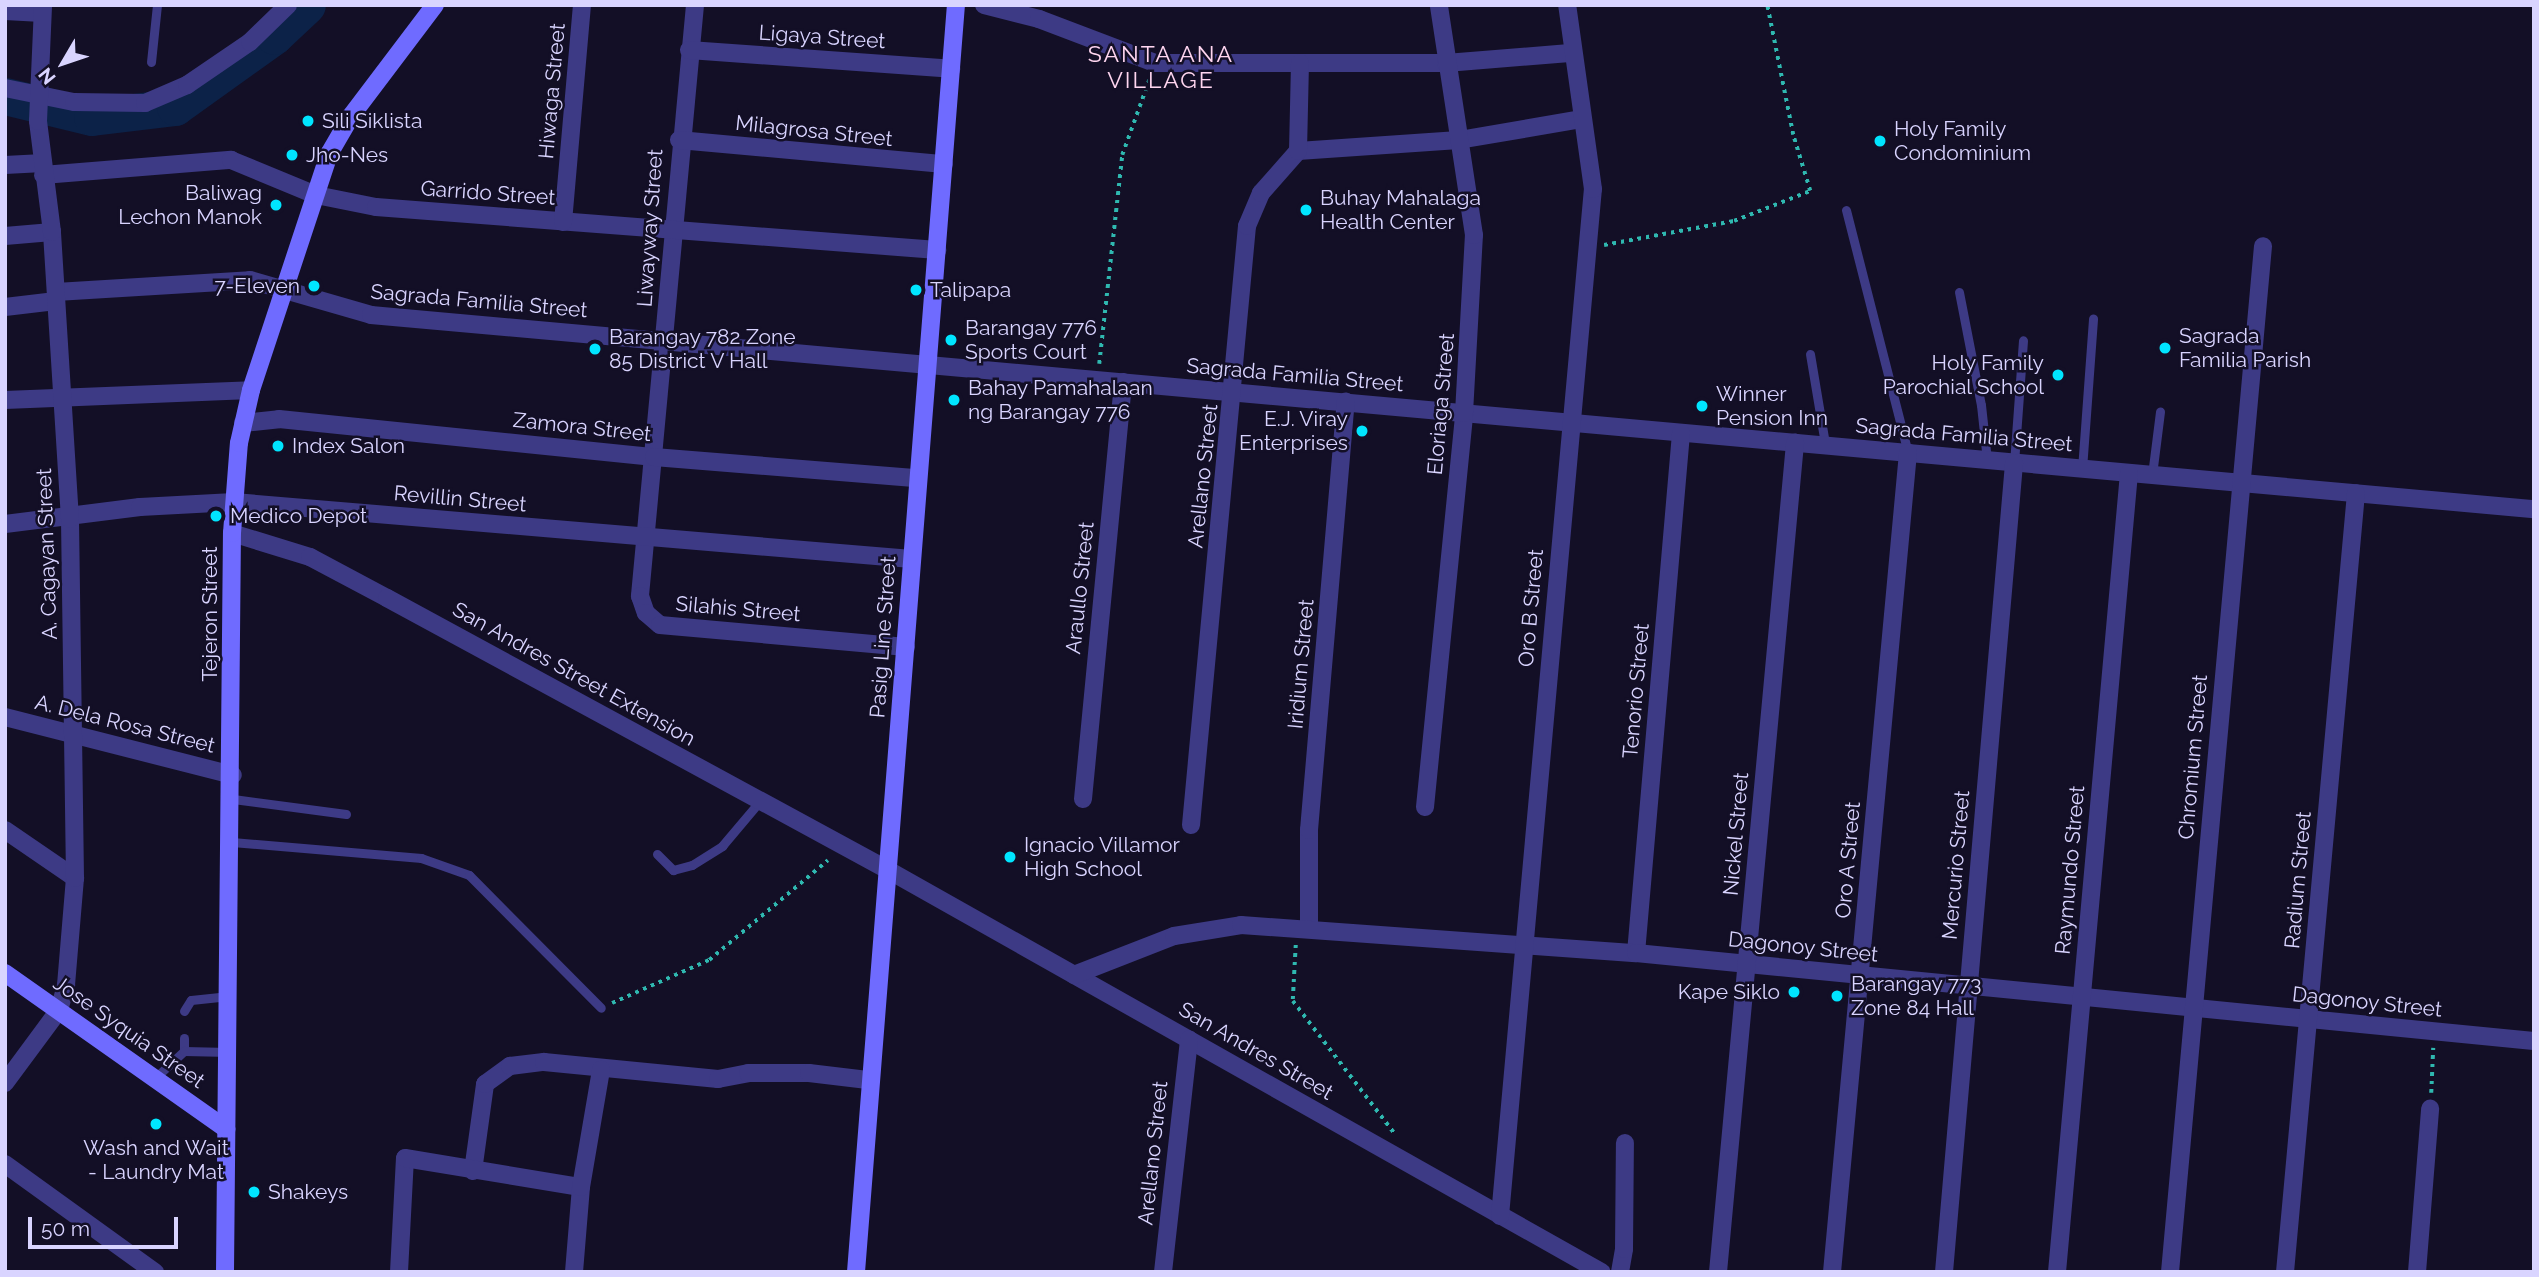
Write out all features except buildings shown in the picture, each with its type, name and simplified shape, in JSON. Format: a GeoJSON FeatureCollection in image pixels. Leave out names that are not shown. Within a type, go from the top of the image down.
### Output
{"type":"FeatureCollection","features":[{"type":"Feature","properties":{"kind":"main road","name":"Tejeron Street"},"geometry":{"type":"LineString","coordinates":[[225,1272],[233,799],[232,533],[243,423],[251,390],[286,294],[329,154],[351,116],[435,5]]}},
{"type":"Feature","properties":{"kind":"main road","name":"Pasig Line Street"},"geometry":{"type":"LineString","coordinates":[[856,1272],[868,1080],[888,870],[956,5]]}},
{"type":"Feature","properties":{"kind":"main road","name":"Jose Syquia Street"},"geometry":{"type":"LineString","coordinates":[[5,973],[226,1129]]}},
{"type":"Feature","properties":{"kind":"street"},"geometry":{"type":"LineString","coordinates":[[5,88],[74,102],[145,103],[187,85],[250,41],[288,5]]}},
{"type":"Feature","properties":{"kind":"street","name":"Hiwaga Street"},"geometry":{"type":"LineString","coordinates":[[564,222],[582,5]]}},
{"type":"Feature","properties":{"kind":"street","name":"Liwayway Street"},"geometry":{"type":"LineString","coordinates":[[646,538],[674,228],[679,140],[695,5]]}},
{"type":"Feature","properties":{"kind":"street"},"geometry":{"type":"LineString","coordinates":[[984,5],[1039,19],[1156,63],[1446,63],[1570,53]]}},
{"type":"Feature","properties":{"kind":"street","name":"Eloriaga Street"},"geometry":{"type":"LineString","coordinates":[[1425,807],[1464,413],[1474,235],[1439,5]]}},
{"type":"Feature","properties":{"kind":"street","name":"Oro B Street"},"geometry":{"type":"LineString","coordinates":[[1500,1216],[1593,189],[1570,53],[1567,5]]}},
{"type":"Feature","properties":{"kind":"street"},"geometry":{"type":"LineString","coordinates":[[5,11],[42,9]]}},
{"type":"Feature","properties":{"kind":"street","name":"A. Cagayan Street"},"geometry":{"type":"LineString","coordinates":[[5,1083],[58,1010],[66,985],[75,878],[70,519],[52,232],[38,121],[42,9]]}},
{"type":"Feature","properties":{"kind":"street","name":"Ligaya Street"},"geometry":{"type":"LineString","coordinates":[[690,50],[951,69]]}},
{"type":"Feature","properties":{"kind":"street"},"geometry":{"type":"LineString","coordinates":[[1300,63],[1297,151],[1459,140],[1582,119]]}},
{"type":"Feature","properties":{"kind":"street","name":"Milagrosa Street"},"geometry":{"type":"LineString","coordinates":[[679,140],[944,164]]}},
{"type":"Feature","properties":{"kind":"street","name":"Arellano Street"},"geometry":{"type":"LineString","coordinates":[[1191,825],[1234,392],[1247,226],[1261,193],[1297,151]]}},
{"type":"Feature","properties":{"kind":"street","name":"Garrido Street"},"geometry":{"type":"LineString","coordinates":[[5,165],[43,169],[231,160],[316,195],[376,207],[937,250]]}},
{"type":"Feature","properties":{"kind":"street"},"geometry":{"type":"LineString","coordinates":[[5,236],[52,232]]}},
{"type":"Feature","properties":{"kind":"street","name":"Chromium Street"},"geometry":{"type":"LineString","coordinates":[[2170,1272],[2263,246]]}},
{"type":"Feature","properties":{"kind":"street","name":"Sagrada Familia Street"},"geometry":{"type":"LineString","coordinates":[[5,307],[56,297],[250,280],[286,294],[371,315],[2534,509]]}},
{"type":"Feature","properties":{"kind":"street","name":"Araullo Street"},"geometry":{"type":"LineString","coordinates":[[1083,799],[1123,382]]}},
{"type":"Feature","properties":{"kind":"street"},"geometry":{"type":"LineString","coordinates":[[5,400],[62,395],[251,390]]}},
{"type":"Feature","properties":{"kind":"street","name":"Iridium Street"},"geometry":{"type":"LineString","coordinates":[[1303,929],[1346,402]]}},
{"type":"Feature","properties":{"kind":"street","name":"Zamora Street"},"geometry":{"type":"LineString","coordinates":[[243,423],[279,419],[654,457],[917,478]]}},
{"type":"Feature","properties":{"kind":"street","name":"Tenorio Street"},"geometry":{"type":"LineString","coordinates":[[1636,953],[1681,433]]}},
{"type":"Feature","properties":{"kind":"street","name":"Nickel Street"},"geometry":{"type":"LineString","coordinates":[[1718,1272],[1795,443]]}},
{"type":"Feature","properties":{"kind":"street","name":"Oro A Street"},"geometry":{"type":"LineString","coordinates":[[1832,1272],[1908,453]]}},
{"type":"Feature","properties":{"kind":"street","name":"Mercurio Street"},"geometry":{"type":"LineString","coordinates":[[1944,1272],[2014,463]]}},
{"type":"Feature","properties":{"kind":"street","name":"Raymundo Street"},"geometry":{"type":"LineString","coordinates":[[2057,1272],[2129,473]]}},
{"type":"Feature","properties":{"kind":"street","name":"Radium Street"},"geometry":{"type":"LineString","coordinates":[[2285,1272],[2356,493]]}},
{"type":"Feature","properties":{"kind":"street","name":"Revillin Street"},"geometry":{"type":"LineString","coordinates":[[5,524],[70,519],[140,507],[234,502],[912,559]]}},
{"type":"Feature","properties":{"kind":"street","name":"San Andres Street Extension"},"geometry":{"type":"LineString","coordinates":[[232,533],[310,557],[888,870]]}},
{"type":"Feature","properties":{"kind":"street","name":"Silahis Street"},"geometry":{"type":"LineString","coordinates":[[646,538],[640,596],[646,613],[660,625],[906,647]]}},
{"type":"Feature","properties":{"kind":"street","name":"A. Dela Rosa Street"},"geometry":{"type":"LineString","coordinates":[[5,718],[233,775]]}},
{"type":"Feature","properties":{"kind":"street"},"geometry":{"type":"LineString","coordinates":[[5,830],[75,878]]}},
{"type":"Feature","properties":{"kind":"street","name":"San Andres Street"},"geometry":{"type":"LineString","coordinates":[[888,870],[1601,1272]]}},
{"type":"Feature","properties":{"kind":"street","name":"Dagonoy Street"},"geometry":{"type":"LineString","coordinates":[[1074,975],[1174,936],[1241,925],[1636,953],[2534,1041]]}},
{"type":"Feature","properties":{"kind":"street","name":"Arellano Street"},"geometry":{"type":"LineString","coordinates":[[1163,1272],[1189,1039]]}},
{"type":"Feature","properties":{"kind":"street"},"geometry":{"type":"LineString","coordinates":[[473,1171],[485,1084],[510,1066],[544,1062],[601,1070],[718,1079],[748,1073],[809,1073],[868,1080]]}},
{"type":"Feature","properties":{"kind":"street"},"geometry":{"type":"LineString","coordinates":[[574,1272],[581,1187],[601,1070]]}},
{"type":"Feature","properties":{"kind":"street"},"geometry":{"type":"LineString","coordinates":[[2417,1272],[2430,1109]]}},
{"type":"Feature","properties":{"kind":"street"},"geometry":{"type":"LineString","coordinates":[[1620,1272],[1624,1249],[1625,1143]]}},
{"type":"Feature","properties":{"kind":"street"},"geometry":{"type":"LineString","coordinates":[[399,1272],[405,1158],[581,1187]]}},
{"type":"Feature","properties":{"kind":"street"},"geometry":{"type":"LineString","coordinates":[[5,1164],[155,1272]]}},
{"type":"Feature","properties":{"kind":"lane"},"geometry":{"type":"LineString","coordinates":[[151,62],[157,5]]}},
{"type":"Feature","properties":{"kind":"lane"},"geometry":{"type":"LineString","coordinates":[[1846,210],[1908,453]]}},
{"type":"Feature","properties":{"kind":"lane"},"geometry":{"type":"LineString","coordinates":[[1959,292],[1982,405],[1987,460]]}},
{"type":"Feature","properties":{"kind":"lane"},"geometry":{"type":"LineString","coordinates":[[2081,469],[2093,318]]}},
{"type":"Feature","properties":{"kind":"lane"},"geometry":{"type":"LineString","coordinates":[[2014,463],[2023,340]]}},
{"type":"Feature","properties":{"kind":"lane"},"geometry":{"type":"LineString","coordinates":[[1810,354],[1825,444]]}},
{"type":"Feature","properties":{"kind":"lane"},"geometry":{"type":"LineString","coordinates":[[2152,475],[2160,412]]}},
{"type":"Feature","properties":{"kind":"lane"},"geometry":{"type":"LineString","coordinates":[[233,799],[346,814]]}},
{"type":"Feature","properties":{"kind":"lane"},"geometry":{"type":"LineString","coordinates":[[657,854],[673,870],[692,865],[722,846],[760,801]]}},
{"type":"Feature","properties":{"kind":"lane"},"geometry":{"type":"LineString","coordinates":[[232,842],[421,858],[469,875],[601,1008]]}},
{"type":"Feature","properties":{"kind":"lane"},"geometry":{"type":"LineString","coordinates":[[184,1011],[191,1000],[229,996]]}},
{"type":"Feature","properties":{"kind":"lane"},"geometry":{"type":"LineString","coordinates":[[184,1038],[184,1051]]}},
{"type":"Feature","properties":{"kind":"lane"},"geometry":{"type":"LineString","coordinates":[[155,1078],[184,1051],[229,1052]]}},
{"type":"Feature","properties":{"kind":"path"},"geometry":{"type":"LineString","coordinates":[[1588,247],[1734,221],[1810,191],[1793,135],[1767,5]]}},
{"type":"Feature","properties":{"kind":"path"},"geometry":{"type":"LineString","coordinates":[[1097,380],[1122,155],[1156,63]]}},
{"type":"Feature","properties":{"kind":"path"},"geometry":{"type":"LineString","coordinates":[[601,1008],[709,960],[844,846]]}},
{"type":"Feature","properties":{"kind":"path"},"geometry":{"type":"LineString","coordinates":[[1303,929],[1293,1001],[1408,1151],[1404,1162]]}},
{"type":"Feature","properties":{"kind":"path"},"geometry":{"type":"LineString","coordinates":[[2430,1109],[2434,1044]]}},
{"type":"Feature","properties":{"kind":"waterway"},"geometry":{"type":"LineString","coordinates":[[5,96],[92,117],[175,107],[274,36],[307,5]]}},
{"type":"Feature","properties":{"kind":"place","name":"Sili Siklista"},"geometry":{"type":"Point","coordinates":[308,121]}},
{"type":"Feature","properties":{"kind":"place","name":"Holy Family Condominium"},"geometry":{"type":"Point","coordinates":[1880,141]}},
{"type":"Feature","properties":{"kind":"place","name":"Jho-Nes"},"geometry":{"type":"Point","coordinates":[292,155]}},
{"type":"Feature","properties":{"kind":"place","name":"Baliwag Lechon Manok"},"geometry":{"type":"Point","coordinates":[276,205]}},
{"type":"Feature","properties":{"kind":"place","name":"Buhay Mahalaga Health Center"},"geometry":{"type":"Point","coordinates":[1306,210]}},
{"type":"Feature","properties":{"kind":"place","name":"7-Eleven"},"geometry":{"type":"Point","coordinates":[314,286]}},
{"type":"Feature","properties":{"kind":"place","name":"Talipapa"},"geometry":{"type":"Point","coordinates":[916,290]}},
{"type":"Feature","properties":{"kind":"place","name":"Barangay 776 Sports Court"},"geometry":{"type":"Point","coordinates":[951,340]}},
{"type":"Feature","properties":{"kind":"place","name":"Sagrada Familia Parish"},"geometry":{"type":"Point","coordinates":[2165,348]}},
{"type":"Feature","properties":{"kind":"place","name":"Barangay 782 Zone 85 District V Hall"},"geometry":{"type":"Point","coordinates":[595,349]}},
{"type":"Feature","properties":{"kind":"place","name":"Holy Family Parochial School"},"geometry":{"type":"Point","coordinates":[2058,375]}},
{"type":"Feature","properties":{"kind":"place","name":"Bahay Pamahalaan ng Barangay 776"},"geometry":{"type":"Point","coordinates":[954,400]}},
{"type":"Feature","properties":{"kind":"place","name":"Winner Pension Inn"},"geometry":{"type":"Point","coordinates":[1702,406]}},
{"type":"Feature","properties":{"kind":"place","name":"E.J. Viray Enterprises"},"geometry":{"type":"Point","coordinates":[1362,431]}},
{"type":"Feature","properties":{"kind":"place","name":"Index Salon"},"geometry":{"type":"Point","coordinates":[278,446]}},
{"type":"Feature","properties":{"kind":"place","name":"Medico Depot"},"geometry":{"type":"Point","coordinates":[216,516]}},
{"type":"Feature","properties":{"kind":"place","name":"Ignacio Villamor High School"},"geometry":{"type":"Point","coordinates":[1010,857]}},
{"type":"Feature","properties":{"kind":"place","name":"Kape Siklo"},"geometry":{"type":"Point","coordinates":[1794,992]}},
{"type":"Feature","properties":{"kind":"place","name":"Barangay 773 Zone 84 Hall"},"geometry":{"type":"Point","coordinates":[1837,996]}},
{"type":"Feature","properties":{"kind":"place","name":"Wash and Wait - Laundry Mat"},"geometry":{"type":"Point","coordinates":[156,1124]}},
{"type":"Feature","properties":{"kind":"place","name":"Shakeys"},"geometry":{"type":"Point","coordinates":[254,1192]}},
{"type":"Feature","properties":{"kind":"district","name":"SANTA ANA VILLAGE"},"geometry":{"type":"Point","coordinates":[1161,67]}}]}
